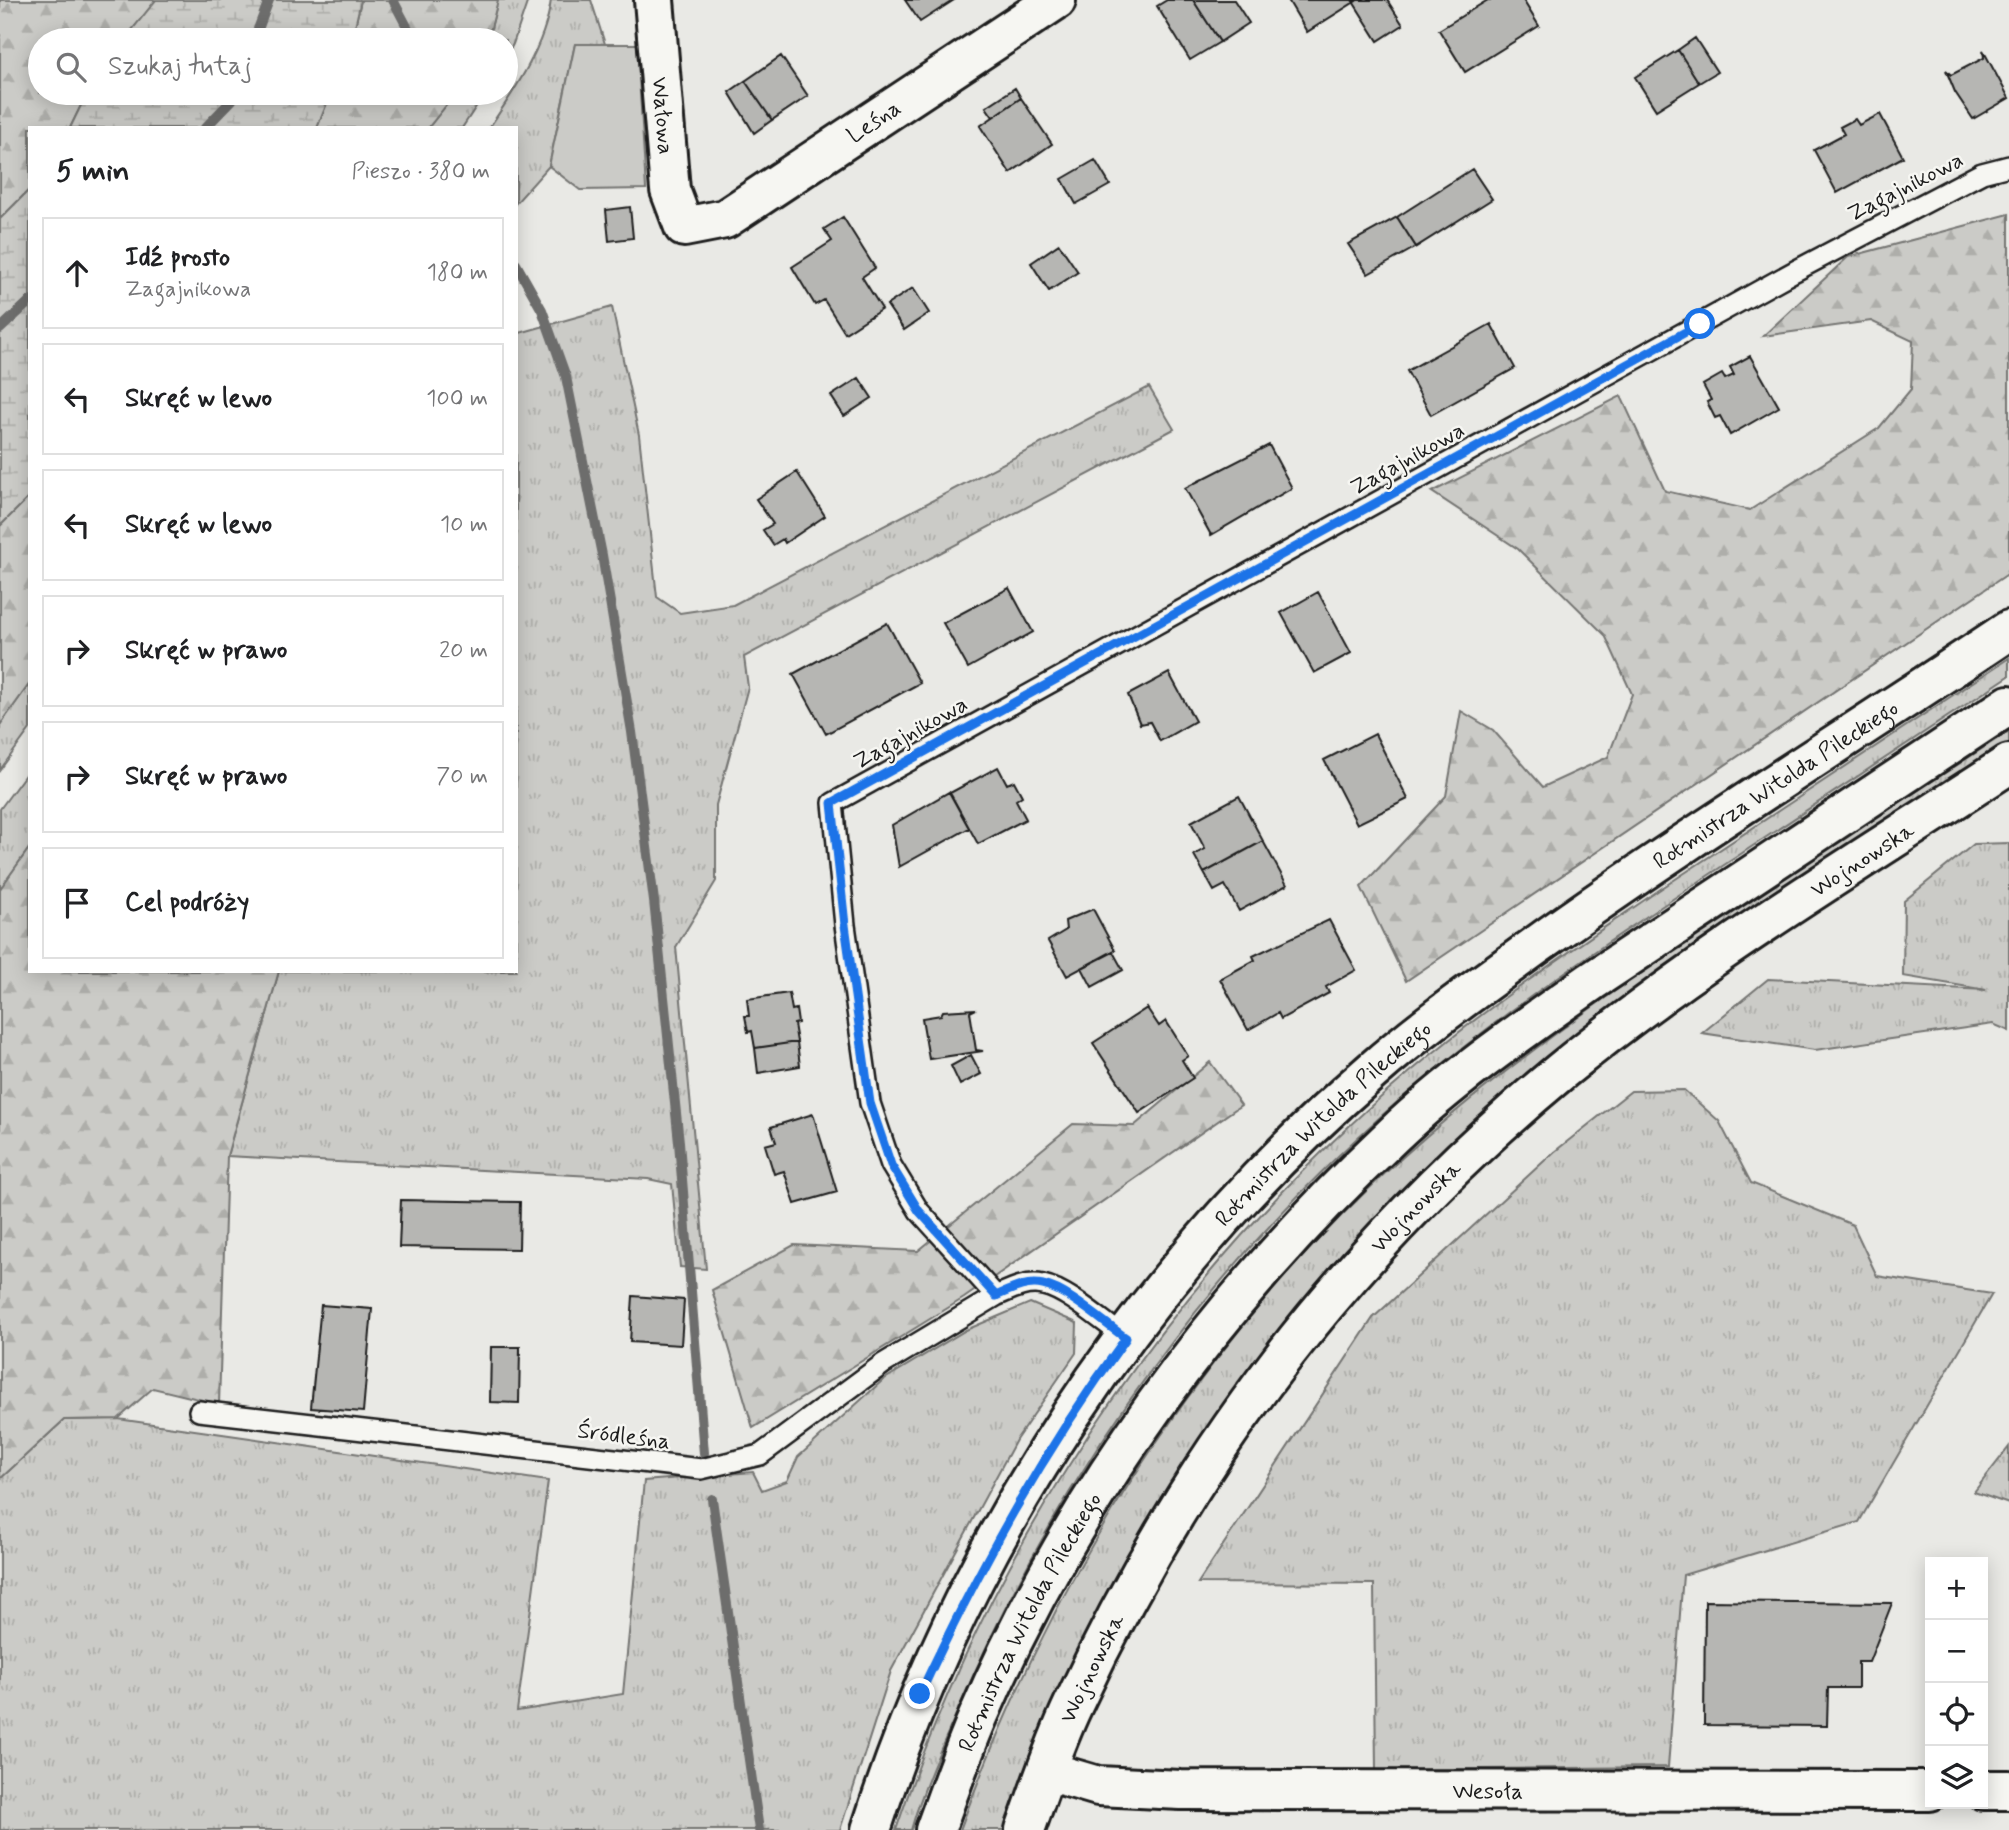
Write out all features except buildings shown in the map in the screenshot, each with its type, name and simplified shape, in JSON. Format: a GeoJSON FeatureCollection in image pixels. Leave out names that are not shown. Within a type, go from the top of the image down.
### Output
{"type":"FeatureCollection","features":[{"type":"Feature","properties":{"kind":"main road","name":"Wałowa"},"geometry":{"type":"LineString","coordinates":[[654,0],[670,190],[684,227]]}},
{"type":"Feature","properties":{"kind":"main road","name":"Leśna"},"geometry":{"type":"LineString","coordinates":[[684,227],[725,219],[1056,0]]}},
{"type":"Feature","properties":{"kind":"main road","name":"Rotmistrza Witolda Pileckiego"},"geometry":{"type":"LineString","coordinates":[[871,1830],[920,1694],[969,1589],[1072,1412],[1190,1256],[1251,1187],[1372,1071],[1468,995],[1583,912],[2009,630]]}},
{"type":"Feature","properties":{"kind":"main road","name":"Rotmistrza Witolda Pileckiego"},"geometry":{"type":"LineString","coordinates":[[935,1830],[978,1718],[1066,1541],[1120,1455],[1178,1371],[1245,1287],[1305,1222],[1394,1134],[1538,1019],[2009,705]]}},
{"type":"Feature","properties":{"kind":"main road","name":"Wojnowska"},"geometry":{"type":"LineString","coordinates":[[1025,1830],[1071,1708],[1127,1595],[1191,1486],[1237,1415],[1288,1347],[1373,1247],[1486,1136],[1562,1071],[1632,1017],[1746,937],[2009,764]]}},
{"type":"Feature","properties":{"kind":"main road","name":"Wesoła"},"geometry":{"type":"LineString","coordinates":[[1047,1771],[1098,1786],[1181,1790],[1925,1791]]}},
{"type":"Feature","properties":{"kind":"main road"},"geometry":{"type":"LineString","coordinates":[[1988,1790],[2009,1790]]}},
{"type":"Feature","properties":{"kind":"lane","name":"Zagajnikowa"},"geometry":{"type":"LineString","coordinates":[[996,1296],[919,1211],[891,1165],[870,1103],[845,925],[832,803],[1795,271],[1982,173],[2009,166]]}},
{"type":"Feature","properties":{"kind":"lane","name":"Śródleśna"},"geometry":{"type":"LineString","coordinates":[[199,1411],[701,1469],[760,1455],[883,1364],[996,1296],[1021,1285],[1042,1284],[1061,1293],[1126,1338]]}},
{"type":"Feature","properties":{"kind":"green space"},"geometry":{"type":"Polygon","coordinates":[[[0,0],[156,0],[134,28],[28,28],[28,105],[81,105],[71,126],[28,126],[28,191],[0,219],[0,0]]]}},
{"type":"Feature","properties":{"kind":"green space"},"geometry":{"type":"Polygon","coordinates":[[[156,0],[361,0],[355,28],[134,28],[156,0]]]}},
{"type":"Feature","properties":{"kind":"green space"},"geometry":{"type":"Polygon","coordinates":[[[361,0],[498,0],[491,28],[355,28],[361,0]]]}},
{"type":"Feature","properties":{"kind":"green space"},"geometry":{"type":"Polygon","coordinates":[[[498,0],[528,0],[518,29],[491,28],[498,0]]]}},
{"type":"Feature","properties":{"kind":"green space"},"geometry":{"type":"Polygon","coordinates":[[[551,0],[591,0],[605,44],[575,44],[549,166],[518,201],[518,126],[490,126],[504,105],[518,105],[518,83],[536,51],[551,0]]]}},
{"type":"Feature","properties":{"kind":"green space"},"geometry":{"type":"Polygon","coordinates":[[[575,44],[637,44],[646,189],[580,190],[549,166],[575,44]]]}},
{"type":"Feature","properties":{"kind":"green space"},"geometry":{"type":"Polygon","coordinates":[[[81,105],[326,105],[318,126],[71,126],[81,105]]]}},
{"type":"Feature","properties":{"kind":"green space"},"geometry":{"type":"Polygon","coordinates":[[[326,105],[446,105],[430,126],[318,126],[326,105]]]}},
{"type":"Feature","properties":{"kind":"green space"},"geometry":{"type":"Polygon","coordinates":[[[446,105],[477,105],[463,126],[430,126],[446,105]]]}},
{"type":"Feature","properties":{"kind":"green space"},"geometry":{"type":"Polygon","coordinates":[[[28,191],[28,498],[0,526],[0,219],[28,191]]]}},
{"type":"Feature","properties":{"kind":"green space"},"geometry":{"type":"Polygon","coordinates":[[[2009,214],[2009,573],[1406,981],[1361,887],[1446,796],[1461,711],[1493,730],[1543,787],[1608,757],[1632,694],[1605,635],[1518,549],[1432,492],[1621,396],[1665,491],[1750,510],[1879,428],[1911,389],[1913,341],[1871,321],[1763,336],[1848,257],[2009,214]]]}},
{"type":"Feature","properties":{"kind":"green space"},"geometry":{"type":"Polygon","coordinates":[[[612,307],[639,435],[657,597],[680,613],[733,605],[1149,387],[1174,429],[744,657],[748,687],[716,805],[716,881],[676,947],[706,1269],[680,1267],[672,1184],[648,1179],[227,1156],[278,973],[518,973],[518,333],[612,307]]]}},
{"type":"Feature","properties":{"kind":"green space"},"geometry":{"type":"Polygon","coordinates":[[[28,498],[28,686],[0,725],[0,526],[28,498]]]}},
{"type":"Feature","properties":{"kind":"green space"},"geometry":{"type":"Polygon","coordinates":[[[2009,658],[2009,676],[1640,921],[1493,1025],[1422,1081],[1349,1146],[1279,1216],[1214,1289],[1153,1367],[1097,1448],[1046,1532],[1000,1619],[939,1753],[911,1830],[896,1830],[938,1718],[987,1610],[1045,1505],[1109,1404],[1181,1308],[1259,1217],[1343,1132],[1433,1053],[1488,1010],[1662,888],[2009,658]]]}},
{"type":"Feature","properties":{"kind":"green space"},"geometry":{"type":"Polygon","coordinates":[[[28,686],[28,732],[0,770],[0,725],[28,686]]]}},
{"type":"Feature","properties":{"kind":"green space"},"geometry":{"type":"Polygon","coordinates":[[[2009,731],[2009,743],[1772,901],[1549,1060],[1466,1129],[1357,1237],[1258,1356],[1213,1419],[1134,1546],[1098,1615],[1066,1686],[1007,1830],[960,1830],[1000,1728],[1047,1629],[1099,1533],[1157,1441],[1222,1353],[1292,1269],[1367,1190],[1449,1117],[1583,1014],[1724,916],[2009,731]]]}},
{"type":"Feature","properties":{"kind":"green space"},"geometry":{"type":"Polygon","coordinates":[[[28,771],[28,850],[0,889],[0,809],[28,771]]]}},
{"type":"Feature","properties":{"kind":"green space"},"geometry":{"type":"Polygon","coordinates":[[[2009,843],[2009,1031],[1993,1024],[1815,1050],[1702,1033],[1768,979],[1986,990],[1903,976],[1904,901],[1974,844],[2009,843]]]}},
{"type":"Feature","properties":{"kind":"green space"},"geometry":{"type":"Polygon","coordinates":[[[28,850],[28,973],[278,973],[227,1156],[219,1404],[153,1388],[118,1419],[64,1420],[0,1479],[0,889],[28,850]]]}},
{"type":"Feature","properties":{"kind":"green space"},"geometry":{"type":"Polygon","coordinates":[[[1210,1062],[1241,1105],[964,1298],[753,1428],[712,1290],[794,1245],[918,1251],[1073,1124],[1134,1126],[1210,1062]]]}},
{"type":"Feature","properties":{"kind":"green space"},"geometry":{"type":"Polygon","coordinates":[[[1684,1090],[1719,1121],[1751,1183],[1853,1225],[1877,1276],[1992,1294],[1859,1522],[1683,1575],[1668,1767],[1376,1770],[1374,1584],[1198,1583],[1373,1318],[1554,1152],[1631,1091],[1684,1090]]]}},
{"type":"Feature","properties":{"kind":"green space"},"geometry":{"type":"Polygon","coordinates":[[[1030,1303],[1077,1323],[1076,1353],[1016,1440],[891,1671],[840,1830],[0,1830],[0,1479],[64,1420],[118,1419],[548,1481],[517,1711],[623,1694],[644,1481],[753,1472],[762,1490],[787,1481],[798,1457],[883,1380],[966,1330],[1030,1303]]]}},
{"type":"Feature","properties":{"kind":"green space"},"geometry":{"type":"Polygon","coordinates":[[[2009,1447],[2009,1504],[1974,1492],[2009,1447]]]}},
{"type":"Feature","properties":{"kind":"waterway"},"geometry":{"type":"LineString","coordinates":[[258,28],[269,0]]}},
{"type":"Feature","properties":{"kind":"waterway"},"geometry":{"type":"LineString","coordinates":[[393,0],[408,28]]}},
{"type":"Feature","properties":{"kind":"waterway"},"geometry":{"type":"LineString","coordinates":[[207,126],[227,105]]}},
{"type":"Feature","properties":{"kind":"waterway"},"geometry":{"type":"LineString","coordinates":[[518,268],[542,310],[566,377],[602,555],[632,732],[654,901],[679,1142],[704,1453]]}},
{"type":"Feature","properties":{"kind":"waterway"},"geometry":{"type":"LineString","coordinates":[[0,329],[28,303]]}},
{"type":"Feature","properties":{"kind":"waterway"},"geometry":{"type":"LineString","coordinates":[[712,1499],[759,1830]]}},
{"type":"Feature","properties":{"kind":"route"},"geometry":{"type":"LineString","coordinates":[[920,1694],[969,1589],[1013,1508],[1072,1412],[1126,1338],[1061,1293],[1042,1284],[1021,1285],[996,1296],[919,1211],[891,1165],[870,1103],[845,925],[832,803],[1700,324]]}}]}
